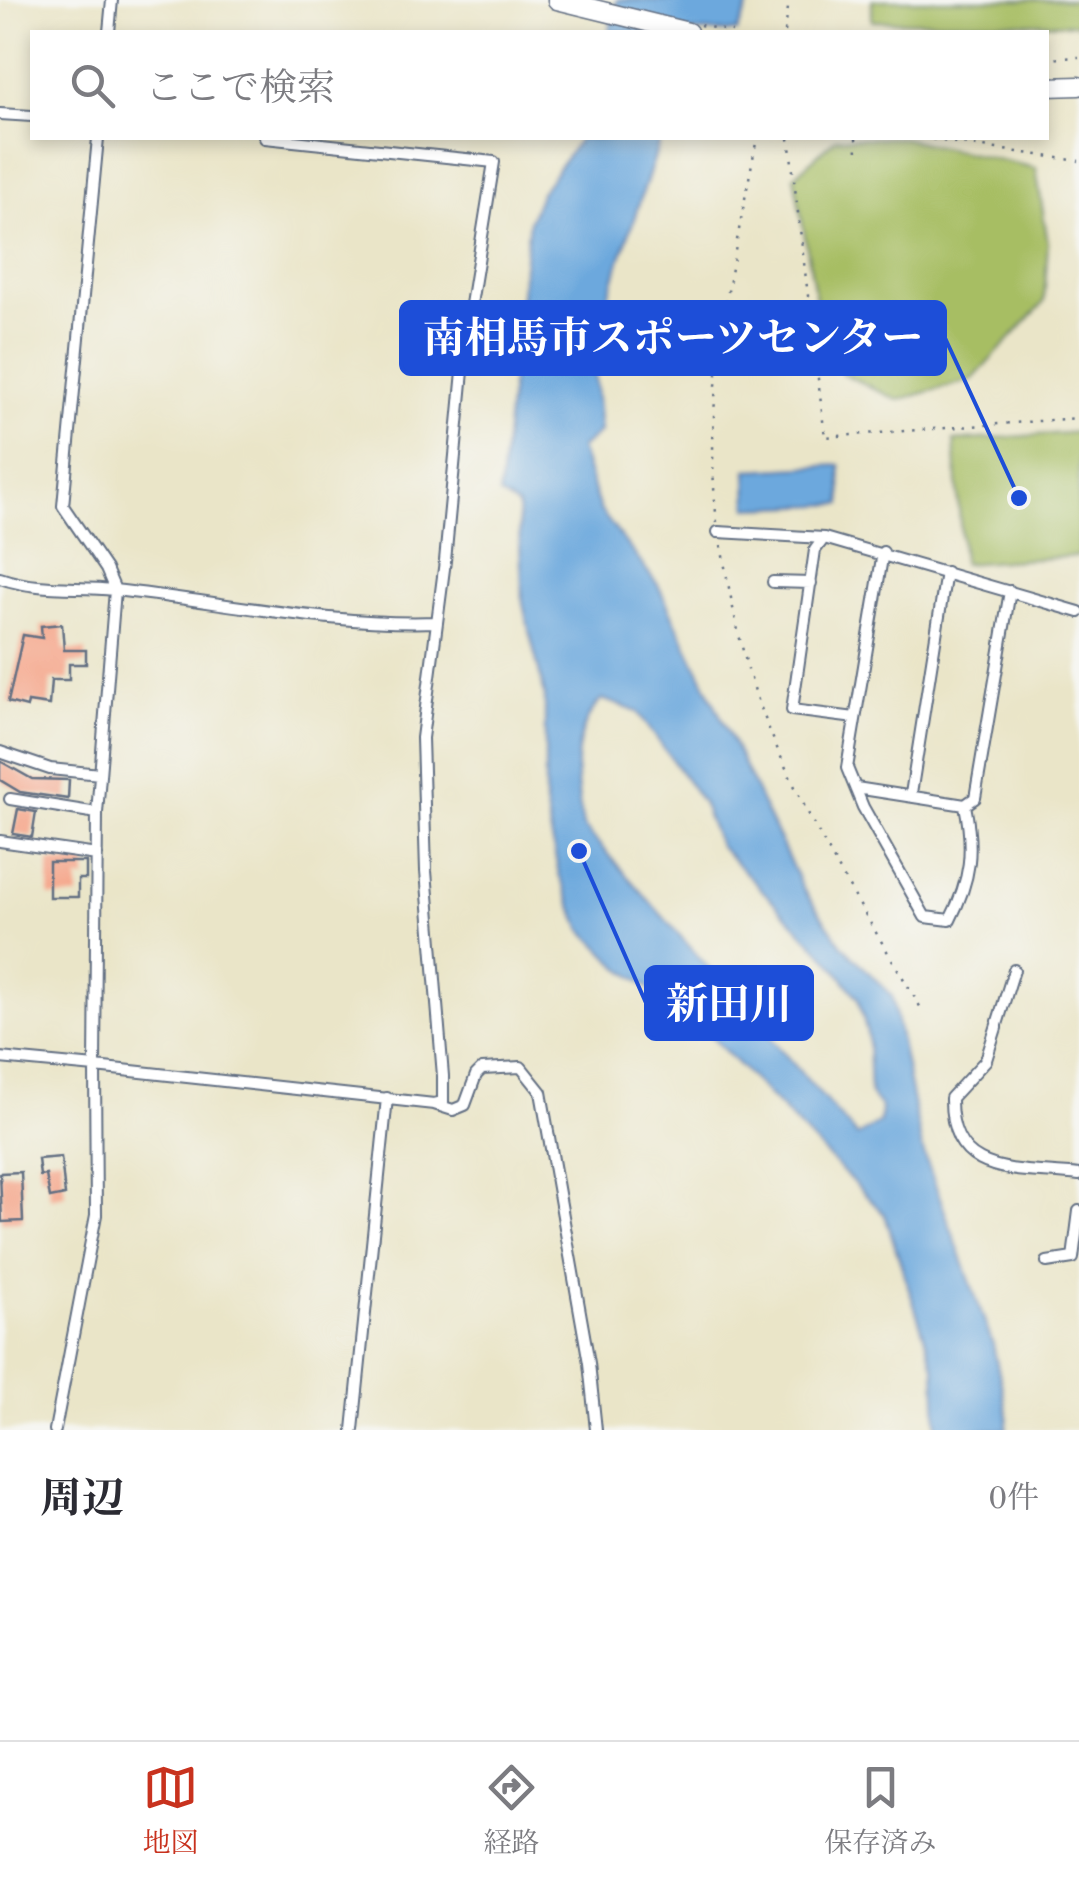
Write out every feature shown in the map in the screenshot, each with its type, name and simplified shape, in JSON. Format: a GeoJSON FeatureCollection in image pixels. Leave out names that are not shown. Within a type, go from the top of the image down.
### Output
{"type":"FeatureCollection","features":[{"type":"Feature","properties":{"kind":"highway"},"geometry":{"type":"LineString","coordinates":[[557,0],[680,30]]}},
{"type":"Feature","properties":{"kind":"highway"},"geometry":{"type":"LineString","coordinates":[[1049,87],[1079,86]]}},
{"type":"Feature","properties":{"kind":"street"},"geometry":{"type":"LineString","coordinates":[[108,30],[112,0]]}},
{"type":"Feature","properties":{"kind":"street"},"geometry":{"type":"LineString","coordinates":[[0,114],[30,116]]}},
{"type":"Feature","properties":{"kind":"street"},"geometry":{"type":"LineString","coordinates":[[55,1430],[96,1215],[97,814],[114,590],[106,569],[63,506],[98,140]]}},
{"type":"Feature","properties":{"kind":"street"},"geometry":{"type":"LineString","coordinates":[[283,140],[494,162],[466,329],[422,738],[426,871],[443,1076],[443,1102],[434,1104]]}},
{"type":"Feature","properties":{"kind":"street"},"geometry":{"type":"LineString","coordinates":[[718,532],[824,538],[1079,612]]}},
{"type":"Feature","properties":{"kind":"street"},"geometry":{"type":"LineString","coordinates":[[824,538],[815,550],[792,710],[855,718]]}},
{"type":"Feature","properties":{"kind":"street"},"geometry":{"type":"LineString","coordinates":[[883,552],[846,768],[925,917],[950,920],[966,890],[972,839],[965,805]]}},
{"type":"Feature","properties":{"kind":"street"},"geometry":{"type":"LineString","coordinates":[[910,794],[946,572]]}},
{"type":"Feature","properties":{"kind":"street"},"geometry":{"type":"LineString","coordinates":[[0,578],[28,586],[114,590],[248,608],[436,622]]}},
{"type":"Feature","properties":{"kind":"street"},"geometry":{"type":"LineString","coordinates":[[773,582],[811,583]]}},
{"type":"Feature","properties":{"kind":"street"},"geometry":{"type":"LineString","coordinates":[[856,788],[965,805],[975,798],[1010,591]]}},
{"type":"Feature","properties":{"kind":"street"},"geometry":{"type":"LineString","coordinates":[[0,752],[50,770],[100,774]]}},
{"type":"Feature","properties":{"kind":"street"},"geometry":{"type":"LineString","coordinates":[[10,799],[97,814]]}},
{"type":"Feature","properties":{"kind":"street"},"geometry":{"type":"LineString","coordinates":[[0,841],[97,856]]}},
{"type":"Feature","properties":{"kind":"street"},"geometry":{"type":"LineString","coordinates":[[1014,970],[986,1060],[951,1098],[958,1139],[972,1159],[1079,1175]]}},
{"type":"Feature","properties":{"kind":"street"},"geometry":{"type":"LineString","coordinates":[[0,1058],[387,1098],[453,1110],[465,1104],[476,1075],[497,1067],[522,1067],[541,1092],[589,1363],[596,1430]]}},
{"type":"Feature","properties":{"kind":"street"},"geometry":{"type":"LineString","coordinates":[[353,1430],[387,1098]]}},
{"type":"Feature","properties":{"kind":"street"},"geometry":{"type":"LineString","coordinates":[[1046,1262],[1073,1258],[1079,1210]]}},
{"type":"Feature","properties":{"kind":"path"},"geometry":{"type":"LineString","coordinates":[[786,30],[790,0]]}},
{"type":"Feature","properties":{"kind":"path"},"geometry":{"type":"LineString","coordinates":[[1049,59],[1079,57]]}},
{"type":"Feature","properties":{"kind":"path"},"geometry":{"type":"LineString","coordinates":[[790,140],[825,437],[1079,418]]}},
{"type":"Feature","properties":{"kind":"path"},"geometry":{"type":"LineString","coordinates":[[856,140],[857,152]]}},
{"type":"Feature","properties":{"kind":"path"},"geometry":{"type":"LineString","coordinates":[[936,140],[1079,161]]}},
{"type":"Feature","properties":{"kind":"green space"},"geometry":{"type":"Polygon","coordinates":[[[872,0],[1079,0],[1078,24],[872,21],[872,0]]]}},
{"type":"Feature","properties":{"kind":"green space"},"geometry":{"type":"Polygon","coordinates":[[[834,140],[912,140],[1036,168],[1048,243],[1044,302],[972,380],[898,400],[843,374],[823,338],[794,176],[834,140]]]}},
{"type":"Feature","properties":{"kind":"green space"},"geometry":{"type":"Polygon","coordinates":[[[1079,432],[1079,556],[963,564],[954,441],[1079,432]]]}},
{"type":"Feature","properties":{"kind":"water"},"geometry":{"type":"Polygon","coordinates":[[[617,0],[751,0],[738,30],[610,30],[617,0]]]}},
{"type":"Feature","properties":{"kind":"water"},"geometry":{"type":"Polygon","coordinates":[[[579,140],[660,140],[592,344],[600,432],[580,448],[600,510],[658,585],[803,889],[842,945],[892,996],[922,1148],[993,1345],[1008,1416],[1006,1430],[937,1430],[935,1369],[885,1215],[695,1020],[618,966],[581,928],[559,875],[545,804],[545,696],[523,604],[518,506],[499,495],[529,221],[541,192],[579,140]],[[602,699],[591,712],[579,743],[577,776],[583,826],[857,1136],[880,1122],[881,1107],[870,1094],[868,1037],[858,998],[829,960],[719,845],[702,802],[638,712],[602,699]]]}},
{"type":"Feature","properties":{"kind":"water"},"geometry":{"type":"Polygon","coordinates":[[[840,465],[842,504],[748,508],[747,470],[840,465]]]}},
{"type":"Feature","properties":{"kind":"building"},"geometry":{"type":"Polygon","coordinates":[[[62,624],[64,650],[86,650],[86,664],[69,664],[69,680],[51,680],[49,705],[28,702],[27,707],[8,702],[23,635],[42,638],[41,626],[62,624]]]}},
{"type":"Feature","properties":{"kind":"building"},"geometry":{"type":"Polygon","coordinates":[[[0,761],[32,779],[69,780],[68,799],[20,792],[0,780],[0,761]]]}},
{"type":"Feature","properties":{"kind":"building"},"geometry":{"type":"Polygon","coordinates":[[[18,809],[36,812],[32,837],[13,834],[18,809]]]}},
{"type":"Feature","properties":{"kind":"building"},"geometry":{"type":"Polygon","coordinates":[[[49,862],[86,862],[86,879],[78,879],[78,897],[49,897],[49,862]]]}},
{"type":"Feature","properties":{"kind":"building"},"geometry":{"type":"Polygon","coordinates":[[[61,1157],[65,1195],[50,1198],[46,1175],[40,1176],[38,1159],[61,1157]]]}},
{"type":"Feature","properties":{"kind":"building"},"geometry":{"type":"Polygon","coordinates":[[[21,1172],[23,1221],[2,1222],[0,1173],[21,1172]]]}},
{"type":"Feature","properties":{"kind":"place","name":"南相馬市スポーツセンター"},"geometry":{"type":"Point","coordinates":[1019,498]}},
{"type":"Feature","properties":{"kind":"place","name":"新田川"},"geometry":{"type":"Point","coordinates":[579,851]}}]}
